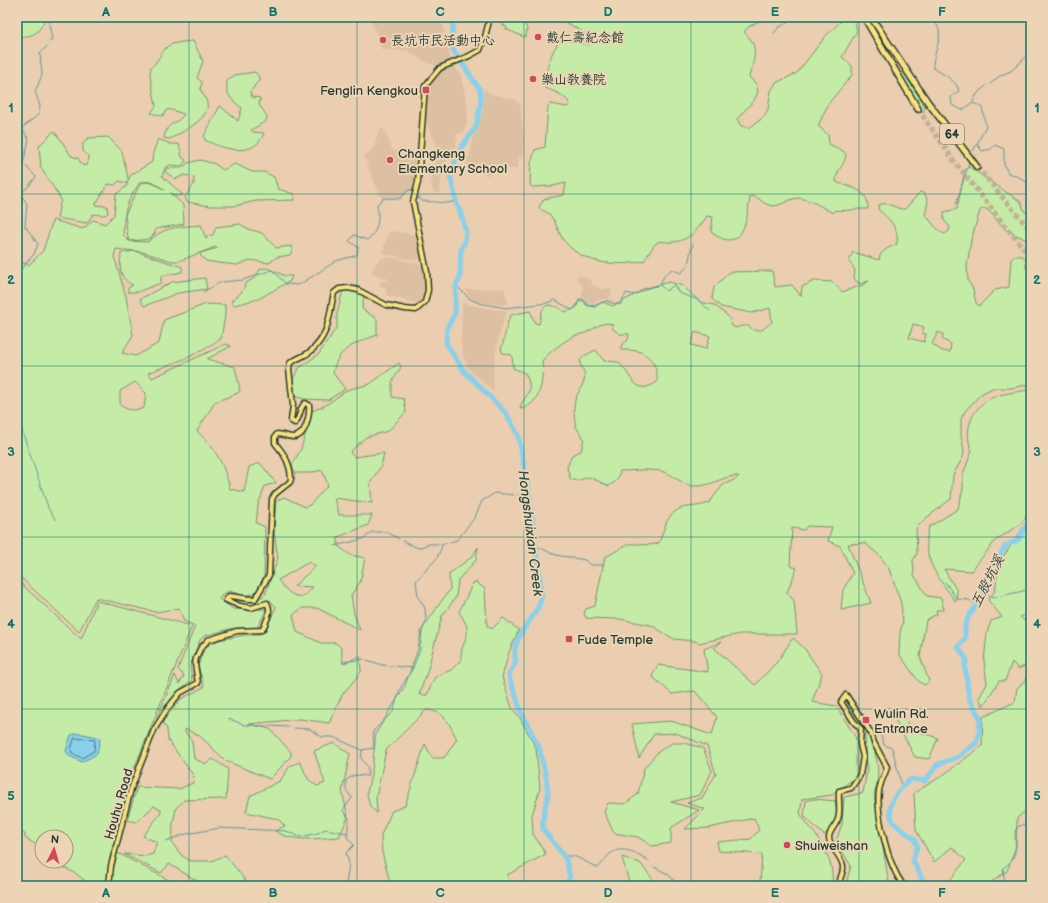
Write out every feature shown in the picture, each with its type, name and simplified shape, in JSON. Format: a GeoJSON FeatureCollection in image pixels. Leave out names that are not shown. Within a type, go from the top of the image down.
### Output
{"type":"FeatureCollection","features":[{"type":"Feature","properties":{"kind":"highway"},"geometry":{"type":"LineString","coordinates":[[864,17],[918,109]]}},
{"type":"Feature","properties":{"kind":"highway","name":"64"},"geometry":{"type":"LineString","coordinates":[[871,17],[927,102],[977,167]]}},
{"type":"Feature","properties":{"kind":"main road","name":"Houhu Road"},"geometry":{"type":"LineString","coordinates":[[109,886],[111,866],[131,789],[154,730],[167,709],[180,693],[198,683],[195,664],[200,649],[208,640],[237,631],[258,632],[264,627],[270,609],[267,603],[251,608],[227,601],[226,598],[237,596],[244,600],[255,599],[270,575],[272,499],[275,494],[290,482],[291,479],[286,459],[275,443],[275,437],[278,434],[293,437],[297,436],[304,428],[309,415],[309,406],[305,404],[301,407],[297,421],[295,423],[291,421],[293,405],[289,369],[294,360],[308,354],[321,341],[330,321],[334,293],[339,289],[348,288],[358,290],[386,305],[410,310],[416,310],[423,306],[427,297],[427,272],[413,202],[418,182],[425,86],[435,72],[480,50],[483,45],[490,17]]}},
{"type":"Feature","properties":{"kind":"main road"},"geometry":{"type":"LineString","coordinates":[[840,886],[843,867],[839,856],[830,843],[830,832],[839,815],[839,791],[855,785],[860,775],[863,757],[860,744],[861,729],[854,722],[841,702],[846,695],[871,733],[874,743],[887,767],[879,791],[878,817],[896,874],[904,886]]}},
{"type":"Feature","properties":{"kind":"shaded area"},"geometry":{"type":"Polygon","coordinates":[[[367,17],[441,17],[451,62],[438,67],[424,61],[408,51],[381,49],[376,30],[367,17]]]}},
{"type":"Feature","properties":{"kind":"shaded area"},"geometry":{"type":"Polygon","coordinates":[[[450,67],[454,67],[460,73],[468,109],[467,123],[462,133],[457,134],[456,147],[452,150],[448,157],[441,178],[440,193],[434,193],[431,185],[437,145],[424,118],[428,88],[439,72],[450,67]]]}},
{"type":"Feature","properties":{"kind":"shaded area"},"geometry":{"type":"Polygon","coordinates":[[[484,89],[491,94],[516,100],[520,104],[524,141],[523,157],[519,157],[517,169],[504,169],[500,172],[488,175],[483,174],[482,170],[467,168],[467,158],[470,156],[472,142],[483,112],[484,89]]]}},
{"type":"Feature","properties":{"kind":"shaded area","name":"Changkeng Elementary School"},"geometry":{"type":"Polygon","coordinates":[[[383,128],[393,151],[398,150],[401,156],[409,153],[417,164],[416,180],[413,189],[399,199],[387,197],[382,199],[364,157],[374,147],[379,131],[383,128]]]}},
{"type":"Feature","properties":{"kind":"shaded area"},"geometry":{"type":"Polygon","coordinates":[[[392,231],[419,236],[424,260],[407,259],[382,253],[389,233],[392,231]]]}},
{"type":"Feature","properties":{"kind":"shaded area"},"geometry":{"type":"Polygon","coordinates":[[[391,257],[423,265],[428,288],[424,300],[415,303],[386,295],[386,288],[379,284],[381,281],[387,281],[387,278],[377,276],[371,272],[378,261],[383,258],[391,257]]]}},
{"type":"Feature","properties":{"kind":"shaded area"},"geometry":{"type":"Polygon","coordinates":[[[580,275],[589,279],[593,285],[600,289],[606,290],[607,287],[612,290],[609,298],[613,300],[611,302],[603,299],[591,303],[587,302],[582,296],[583,286],[576,278],[580,275]]]}},
{"type":"Feature","properties":{"kind":"shaded area"},"geometry":{"type":"Polygon","coordinates":[[[465,289],[504,289],[508,303],[502,305],[477,302],[470,298],[465,289]]]}},
{"type":"Feature","properties":{"kind":"shaded area"},"geometry":{"type":"Polygon","coordinates":[[[465,302],[468,305],[507,311],[499,335],[495,357],[493,377],[494,392],[470,370],[463,357],[461,344],[462,305],[465,302]]]}},
{"type":"Feature","properties":{"kind":"green space"},"geometry":{"type":"Polygon","coordinates":[[[17,17],[46,17],[36,33],[29,36],[17,37],[17,17]]]}},
{"type":"Feature","properties":{"kind":"green space"},"geometry":{"type":"Polygon","coordinates":[[[506,17],[522,17],[527,29],[526,36],[524,37],[506,29],[507,27],[503,25],[506,17]]]}},
{"type":"Feature","properties":{"kind":"green space"},"geometry":{"type":"Polygon","coordinates":[[[564,17],[588,17],[599,24],[611,17],[767,17],[748,27],[744,32],[749,37],[754,48],[754,59],[749,77],[756,84],[758,92],[754,100],[737,119],[741,126],[749,128],[764,117],[768,109],[771,91],[776,83],[797,73],[825,37],[842,20],[851,20],[855,22],[857,31],[842,57],[852,66],[852,75],[828,104],[818,126],[828,135],[829,144],[843,151],[846,155],[837,174],[836,182],[858,190],[862,193],[868,202],[868,209],[844,211],[835,210],[833,213],[808,200],[798,198],[772,206],[750,196],[745,224],[737,237],[730,240],[722,238],[711,232],[713,217],[707,216],[696,231],[686,238],[675,242],[660,241],[656,243],[644,261],[621,264],[599,262],[578,253],[562,238],[550,214],[539,207],[544,199],[564,195],[566,183],[552,186],[532,187],[530,185],[531,163],[535,150],[545,147],[548,106],[550,104],[567,107],[570,105],[563,96],[545,88],[547,68],[551,56],[562,39],[588,45],[594,42],[591,37],[564,21],[564,17]]]}},
{"type":"Feature","properties":{"kind":"green space"},"geometry":{"type":"Polygon","coordinates":[[[193,41],[203,61],[197,78],[202,82],[200,89],[205,97],[207,109],[200,120],[188,129],[170,139],[164,138],[167,128],[184,114],[168,109],[162,116],[151,113],[156,106],[150,75],[151,67],[170,45],[193,41]]]}},
{"type":"Feature","properties":{"kind":"green space"},"geometry":{"type":"Polygon","coordinates":[[[255,72],[260,79],[250,92],[252,97],[260,98],[259,105],[267,116],[266,121],[251,130],[253,132],[264,133],[260,141],[254,146],[238,150],[229,149],[205,140],[204,136],[220,106],[238,121],[242,108],[232,100],[228,94],[227,81],[235,75],[255,72]]]}},
{"type":"Feature","properties":{"kind":"green space"},"geometry":{"type":"Polygon","coordinates":[[[903,72],[925,107],[923,113],[900,73],[903,72]]]}},
{"type":"Feature","properties":{"kind":"green space"},"geometry":{"type":"Polygon","coordinates":[[[54,131],[71,156],[78,158],[82,165],[87,166],[89,157],[83,151],[83,144],[88,138],[108,137],[122,151],[128,181],[131,175],[152,162],[153,153],[158,139],[170,144],[179,144],[182,157],[186,160],[182,166],[170,165],[165,168],[162,176],[183,195],[175,196],[170,193],[183,205],[184,224],[155,229],[155,233],[149,239],[131,241],[128,238],[125,215],[140,184],[147,182],[140,182],[129,201],[125,212],[123,235],[129,241],[148,242],[166,230],[201,225],[206,239],[207,237],[213,235],[216,227],[240,224],[248,229],[262,233],[276,248],[291,246],[292,252],[290,255],[277,257],[269,263],[250,260],[237,265],[206,261],[201,256],[200,253],[218,248],[215,247],[179,261],[172,261],[143,252],[116,249],[114,256],[126,297],[133,335],[122,353],[136,356],[159,343],[164,320],[206,304],[225,305],[221,339],[189,357],[148,373],[152,378],[226,344],[231,346],[207,359],[235,367],[240,390],[238,393],[215,402],[197,431],[210,445],[222,464],[230,489],[244,492],[249,467],[260,463],[276,483],[265,486],[258,505],[256,523],[265,527],[264,576],[255,594],[243,595],[229,591],[222,595],[219,599],[233,609],[267,609],[257,628],[233,628],[204,636],[200,640],[190,666],[192,680],[178,691],[157,718],[175,675],[179,684],[184,676],[178,669],[195,626],[184,621],[179,608],[156,612],[96,598],[79,632],[17,574],[17,261],[29,265],[43,251],[53,220],[83,229],[93,220],[105,224],[114,215],[116,194],[126,187],[128,182],[126,183],[119,181],[115,185],[108,184],[95,205],[107,206],[108,213],[105,215],[93,214],[87,223],[57,218],[61,199],[41,168],[39,146],[54,131]],[[147,182],[165,190],[156,184],[147,182]],[[135,382],[120,391],[120,405],[132,410],[144,408],[146,393],[135,382]]]}},
{"type":"Feature","properties":{"kind":"green space"},"geometry":{"type":"Polygon","coordinates":[[[200,160],[215,164],[223,170],[235,164],[252,172],[264,172],[274,177],[278,189],[294,194],[294,200],[256,201],[234,206],[210,206],[187,202],[185,197],[194,184],[194,177],[184,175],[176,179],[165,172],[167,168],[182,168],[188,163],[200,160]]]}},
{"type":"Feature","properties":{"kind":"green space"},"geometry":{"type":"Polygon","coordinates":[[[969,167],[1021,202],[1024,210],[1031,219],[1031,253],[1027,254],[1026,250],[1029,241],[1006,230],[988,210],[984,208],[980,210],[971,240],[967,266],[968,281],[973,289],[976,303],[979,306],[995,290],[1009,287],[1011,260],[1013,256],[1022,256],[1026,259],[1026,268],[1031,271],[1031,384],[1011,388],[992,388],[981,394],[965,411],[961,419],[961,436],[964,451],[963,457],[953,475],[951,499],[916,528],[917,554],[913,560],[914,575],[927,596],[941,598],[944,610],[936,610],[937,614],[926,620],[920,657],[929,681],[925,685],[919,682],[899,654],[900,632],[903,622],[901,603],[889,569],[881,557],[865,543],[848,544],[871,603],[841,610],[843,590],[853,573],[840,546],[828,541],[832,527],[807,526],[804,530],[792,528],[790,566],[797,568],[787,592],[794,601],[797,634],[740,634],[699,643],[695,641],[674,639],[651,625],[619,619],[586,618],[584,613],[586,609],[595,606],[605,557],[630,544],[651,545],[659,543],[665,525],[671,515],[680,509],[709,503],[723,485],[739,476],[728,477],[703,486],[688,485],[664,472],[654,470],[620,471],[617,480],[609,486],[589,477],[580,480],[571,480],[567,468],[572,455],[581,451],[584,439],[576,426],[574,412],[574,404],[585,376],[580,361],[582,358],[596,350],[604,361],[618,362],[633,382],[638,386],[643,387],[657,382],[657,372],[653,363],[643,353],[638,351],[621,350],[621,346],[628,340],[629,334],[620,334],[613,329],[612,324],[603,324],[586,333],[570,338],[545,357],[542,361],[542,376],[540,390],[537,397],[527,407],[520,409],[528,393],[528,380],[525,373],[513,368],[512,355],[503,353],[501,349],[511,315],[530,311],[535,323],[539,324],[542,311],[548,305],[557,307],[565,312],[574,309],[579,301],[584,301],[586,305],[595,307],[602,302],[613,306],[650,287],[669,282],[683,286],[700,302],[714,305],[729,317],[732,326],[736,328],[747,326],[753,330],[762,330],[772,322],[770,308],[752,313],[721,307],[712,299],[714,287],[730,272],[772,271],[775,287],[792,285],[801,296],[802,287],[814,281],[833,282],[842,292],[863,285],[869,281],[859,284],[854,278],[855,270],[849,261],[853,252],[879,260],[883,252],[897,244],[897,233],[895,228],[890,220],[878,209],[879,205],[889,204],[905,209],[920,192],[925,194],[928,202],[925,215],[937,229],[945,234],[949,231],[950,227],[944,220],[944,212],[957,209],[965,170],[969,167]],[[913,324],[909,338],[924,342],[926,334],[922,333],[924,327],[913,324]],[[695,332],[691,345],[706,349],[710,336],[695,332]],[[938,332],[932,344],[942,351],[950,352],[951,344],[942,339],[943,334],[938,332]]]}},
{"type":"Feature","properties":{"kind":"green space"},"geometry":{"type":"Polygon","coordinates":[[[135,251],[182,267],[182,272],[161,276],[161,283],[137,292],[128,292],[128,288],[133,285],[122,276],[120,268],[121,253],[135,251]]]}},
{"type":"Feature","properties":{"kind":"green space"},"geometry":{"type":"Polygon","coordinates":[[[267,268],[285,276],[292,276],[290,281],[258,299],[234,305],[231,301],[242,292],[245,284],[256,277],[260,269],[267,268]]]}},
{"type":"Feature","properties":{"kind":"green space"},"geometry":{"type":"Polygon","coordinates":[[[205,278],[207,289],[178,293],[144,306],[140,299],[172,282],[205,278]]]}},
{"type":"Feature","properties":{"kind":"green space"},"geometry":{"type":"Polygon","coordinates":[[[343,290],[356,291],[364,295],[362,309],[377,319],[377,335],[355,344],[343,352],[339,358],[333,373],[345,389],[328,400],[305,399],[293,396],[293,379],[298,369],[319,354],[337,327],[337,314],[343,290]]]}},
{"type":"Feature","properties":{"kind":"green space"},"geometry":{"type":"Polygon","coordinates":[[[399,363],[401,367],[392,382],[392,397],[404,399],[406,412],[388,431],[366,437],[350,452],[354,457],[384,453],[381,466],[370,483],[372,503],[334,498],[339,515],[372,515],[368,525],[338,537],[338,546],[350,555],[365,558],[360,582],[351,595],[354,614],[360,630],[317,608],[302,608],[293,615],[297,632],[321,643],[336,643],[341,648],[343,664],[360,656],[361,672],[342,695],[329,723],[300,719],[248,724],[270,729],[291,752],[291,756],[270,779],[226,761],[200,736],[185,729],[185,732],[192,741],[194,759],[206,764],[213,759],[228,769],[226,799],[184,800],[176,808],[173,823],[172,843],[181,855],[190,861],[212,861],[225,855],[250,886],[206,886],[169,864],[161,873],[124,854],[146,856],[153,854],[157,842],[143,836],[161,813],[161,810],[154,806],[136,822],[127,820],[137,787],[179,789],[193,783],[194,776],[168,740],[167,729],[162,722],[181,699],[204,687],[198,665],[205,647],[219,640],[245,635],[258,635],[266,630],[276,607],[270,600],[251,606],[231,602],[233,600],[253,602],[265,595],[278,558],[274,532],[276,501],[284,497],[305,507],[310,505],[328,485],[322,470],[309,473],[295,473],[292,465],[301,449],[312,411],[326,405],[347,390],[370,384],[399,363]],[[309,562],[278,580],[286,590],[295,596],[304,595],[313,587],[294,586],[316,566],[309,562]]]}},
{"type":"Feature","properties":{"kind":"green space"},"geometry":{"type":"Polygon","coordinates":[[[1031,390],[1031,507],[1022,523],[996,540],[971,571],[944,569],[957,591],[956,602],[938,576],[929,558],[927,538],[929,527],[958,509],[963,489],[963,474],[972,451],[968,438],[968,431],[976,411],[986,401],[996,396],[1031,390]]]}},
{"type":"Feature","properties":{"kind":"green space"},"geometry":{"type":"Polygon","coordinates":[[[1031,516],[1031,612],[1020,617],[1031,626],[1031,663],[1018,669],[1012,662],[1005,681],[999,681],[983,706],[979,698],[987,684],[984,661],[987,633],[991,621],[1002,617],[988,600],[995,591],[999,563],[1031,516]]]}},
{"type":"Feature","properties":{"kind":"green space"},"geometry":{"type":"Polygon","coordinates":[[[478,547],[476,560],[458,580],[456,597],[442,616],[427,672],[419,695],[427,695],[435,677],[451,670],[461,660],[461,652],[466,637],[467,627],[459,612],[473,583],[476,582],[485,589],[487,626],[492,629],[503,618],[519,630],[509,652],[502,677],[512,708],[520,718],[536,748],[540,789],[532,815],[533,834],[546,854],[507,875],[510,886],[391,886],[382,852],[381,835],[392,811],[405,806],[425,744],[432,758],[444,758],[457,739],[449,723],[442,715],[426,710],[386,750],[376,797],[377,813],[370,807],[367,793],[372,770],[376,733],[405,686],[418,649],[421,631],[450,589],[449,574],[473,556],[478,547]]]}},
{"type":"Feature","properties":{"kind":"green space"},"geometry":{"type":"Polygon","coordinates":[[[17,580],[81,639],[97,601],[192,626],[133,771],[112,850],[180,886],[92,886],[67,869],[74,869],[74,829],[34,829],[34,843],[25,838],[25,834],[17,831],[17,580]]]}},
{"type":"Feature","properties":{"kind":"green space"},"geometry":{"type":"Polygon","coordinates":[[[793,638],[804,648],[822,674],[812,702],[836,706],[856,738],[856,777],[832,795],[802,799],[800,814],[824,847],[828,856],[831,865],[832,886],[755,886],[760,883],[762,854],[719,851],[717,842],[751,839],[759,830],[754,818],[709,828],[685,829],[705,809],[687,803],[702,798],[716,774],[707,746],[676,733],[654,734],[639,758],[632,724],[671,721],[712,735],[717,717],[695,691],[672,694],[652,676],[658,665],[708,672],[704,649],[721,642],[714,648],[755,685],[777,662],[793,638]]]}},
{"type":"Feature","properties":{"kind":"green space"},"geometry":{"type":"Polygon","coordinates":[[[1031,675],[1031,806],[1017,818],[1016,846],[1007,871],[991,882],[991,886],[956,886],[950,880],[966,860],[952,847],[934,862],[916,830],[914,793],[942,776],[982,746],[983,717],[1015,702],[1017,688],[1031,675]]]}},
{"type":"Feature","properties":{"kind":"green space"},"geometry":{"type":"Polygon","coordinates":[[[893,710],[916,731],[938,738],[929,759],[915,757],[891,712],[893,710]]]}},
{"type":"Feature","properties":{"kind":"green space"},"geometry":{"type":"Polygon","coordinates":[[[869,732],[876,756],[878,771],[878,779],[874,795],[889,884],[891,886],[847,886],[846,883],[851,866],[836,841],[842,824],[844,797],[863,793],[867,771],[865,733],[869,732]]]}},
{"type":"Feature","properties":{"kind":"green space"},"geometry":{"type":"Polygon","coordinates":[[[334,743],[350,754],[342,791],[348,817],[339,837],[306,839],[282,835],[275,831],[285,826],[278,819],[246,812],[250,796],[280,781],[290,766],[300,762],[308,779],[317,786],[325,783],[314,751],[334,743]]]}},
{"type":"Feature","properties":{"kind":"green space"},"geometry":{"type":"Polygon","coordinates":[[[672,743],[684,743],[703,748],[712,771],[700,795],[671,802],[699,810],[671,828],[671,843],[652,846],[638,837],[614,833],[604,812],[608,803],[625,804],[638,794],[644,768],[658,752],[672,743]]]}},
{"type":"Feature","properties":{"kind":"green space"},"geometry":{"type":"Polygon","coordinates":[[[814,799],[835,801],[836,820],[832,828],[824,835],[804,816],[806,801],[814,799]]]}},
{"type":"Feature","properties":{"kind":"green space"},"geometry":{"type":"Polygon","coordinates":[[[622,857],[640,863],[658,886],[630,886],[622,857]]]}},
{"type":"Feature","properties":{"kind":"water"},"geometry":{"type":"Polygon","coordinates":[[[78,733],[98,737],[100,740],[97,754],[82,762],[69,756],[66,751],[71,735],[78,733]]]}},
{"type":"Feature","properties":{"kind":"waterway"},"geometry":{"type":"LineString","coordinates":[[49,42],[52,39],[49,24],[51,17]]}},
{"type":"Feature","properties":{"kind":"waterway","name":"Hongshuixian Creek"},"geometry":{"type":"LineString","coordinates":[[451,17],[453,23],[452,48],[480,90],[481,102],[476,127],[460,149],[450,175],[457,205]]}},
{"type":"Feature","properties":{"kind":"waterway"},"geometry":{"type":"LineString","coordinates":[[774,33],[779,27],[800,17]]}},
{"type":"Feature","properties":{"kind":"waterway"},"geometry":{"type":"LineString","coordinates":[[930,17],[939,29],[939,41],[933,61],[933,68],[952,80],[958,87],[959,91],[951,97],[952,105],[962,110],[973,103],[982,107],[986,126],[977,144],[982,151],[991,149],[995,145],[1004,149],[1004,164],[1008,173],[1019,177],[1031,185]]}},
{"type":"Feature","properties":{"kind":"waterway"},"geometry":{"type":"LineString","coordinates":[[17,274],[34,254],[38,244],[25,226],[27,204],[20,193],[28,187],[36,177],[23,163],[29,140],[22,128],[39,114],[40,106],[35,92],[42,75],[40,54],[47,46]]}},
{"type":"Feature","properties":{"kind":"waterway"},"geometry":{"type":"LineString","coordinates":[[990,84],[1001,75],[1011,71],[1026,57]]}},
{"type":"Feature","properties":{"kind":"waterway"},"geometry":{"type":"LineString","coordinates":[[973,102],[977,94],[986,86]]}},
{"type":"Feature","properties":{"kind":"waterway"},"geometry":{"type":"LineString","coordinates":[[17,127],[22,128]]}},
{"type":"Feature","properties":{"kind":"waterway"},"geometry":{"type":"LineString","coordinates":[[973,151],[977,144]]}},
{"type":"Feature","properties":{"kind":"waterway"},"geometry":{"type":"LineString","coordinates":[[956,204],[970,160]]}},
{"type":"Feature","properties":{"kind":"waterway"},"geometry":{"type":"LineString","coordinates":[[203,292],[221,282],[243,280],[272,270],[286,284],[299,285],[336,261],[357,255],[358,247],[349,241],[354,235],[367,240],[371,237],[376,229],[378,219],[377,204],[384,198],[400,199],[408,190],[414,190]]}},
{"type":"Feature","properties":{"kind":"waterway"},"geometry":{"type":"LineString","coordinates":[[417,195],[422,201],[448,203],[456,201]]}},
{"type":"Feature","properties":{"kind":"waterway","name":"Hongshuixian Creek"},"geometry":{"type":"LineString","coordinates":[[459,209],[466,231],[465,241],[461,250],[460,278],[456,285],[455,313],[447,328],[446,343],[464,371],[506,413],[518,435],[528,486],[542,594],[536,611],[516,643],[516,662],[510,672],[509,677],[522,714],[539,747],[546,777],[548,795],[543,818],[543,829],[566,859],[570,877],[565,886]]}},
{"type":"Feature","properties":{"kind":"waterway"},"geometry":{"type":"LineString","coordinates":[[660,284],[664,276],[672,269],[680,273],[684,270],[688,264],[693,244]]}},
{"type":"Feature","properties":{"kind":"waterway"},"geometry":{"type":"LineString","coordinates":[[456,285],[470,299],[479,303],[506,308],[547,303],[555,300],[572,310],[577,307],[579,299],[583,299],[589,306],[606,301],[620,305],[626,293],[635,295],[643,289],[660,285],[666,291],[674,285],[679,293],[698,300],[710,311]]}},
{"type":"Feature","properties":{"kind":"waterway"},"geometry":{"type":"LineString","coordinates":[[17,393],[20,425],[49,510],[56,520]]}},
{"type":"Feature","properties":{"kind":"waterway"},"geometry":{"type":"LineString","coordinates":[[346,886],[349,863],[346,853],[354,845],[347,837],[349,819],[343,810],[352,798],[346,790],[346,780],[355,775],[368,776],[368,768],[361,758],[362,750],[374,748],[373,731],[393,712],[400,689],[413,668],[420,649],[422,632],[426,621],[425,608],[418,597],[416,581],[437,558],[443,544],[457,540],[475,517],[482,501],[495,493],[514,495]]}},
{"type":"Feature","properties":{"kind":"waterway"},"geometry":{"type":"LineString","coordinates":[[518,495],[529,495]]}},
{"type":"Feature","properties":{"kind":"waterway","name":"五股坑溪"},"geometry":{"type":"LineString","coordinates":[[926,886],[913,861],[917,846],[914,838],[895,824],[890,815],[890,809],[894,797],[911,779],[925,781],[938,764],[958,757],[976,743],[979,734],[980,718],[969,698],[965,665],[967,660],[958,647],[965,638],[965,625],[969,616],[984,595],[983,589],[992,565],[999,558],[1005,546],[1018,540],[1026,526],[1031,525]]}},
{"type":"Feature","properties":{"kind":"waterway"},"geometry":{"type":"LineString","coordinates":[[335,546],[363,539],[372,532],[387,532],[399,539]]}},
{"type":"Feature","properties":{"kind":"waterway"},"geometry":{"type":"LineString","coordinates":[[403,541],[418,548],[429,544],[442,544]]}},
{"type":"Feature","properties":{"kind":"waterway"},"geometry":{"type":"LineString","coordinates":[[536,546],[556,555],[585,560],[590,565],[603,565]]}},
{"type":"Feature","properties":{"kind":"waterway"},"geometry":{"type":"LineString","coordinates":[[945,582],[957,599],[969,600],[976,605]]}},
{"type":"Feature","properties":{"kind":"waterway"},"geometry":{"type":"LineString","coordinates":[[984,595],[997,597],[1031,589]]}},
{"type":"Feature","properties":{"kind":"waterway"},"geometry":{"type":"LineString","coordinates":[[343,662],[364,659]]}},
{"type":"Feature","properties":{"kind":"waterway"},"geometry":{"type":"LineString","coordinates":[[367,660],[382,665],[413,668]]}},
{"type":"Feature","properties":{"kind":"waterway"},"geometry":{"type":"LineString","coordinates":[[229,719],[245,725],[289,727]]}},
{"type":"Feature","properties":{"kind":"waterway"},"geometry":{"type":"LineString","coordinates":[[875,726],[879,730],[884,745],[892,748],[902,786]]}},
{"type":"Feature","properties":{"kind":"waterway"},"geometry":{"type":"LineString","coordinates":[[294,728],[310,729],[322,737],[333,737],[362,750]]}},
{"type":"Feature","properties":{"kind":"waterway"},"geometry":{"type":"LineString","coordinates":[[1005,886],[1003,868],[1012,860],[1014,856],[1015,831],[1019,826],[1031,822]]}},
{"type":"Feature","properties":{"kind":"waterway"},"geometry":{"type":"LineString","coordinates":[[166,841],[186,834],[220,828],[286,831],[300,837],[318,833],[325,829],[347,833]]}},
{"type":"Feature","properties":{"kind":"waterway"},"geometry":{"type":"LineString","coordinates":[[564,856],[574,856],[598,868],[609,855],[618,850],[627,850],[649,861]]}},
{"type":"Feature","properties":{"kind":"waterway"},"geometry":{"type":"LineString","coordinates":[[654,867],[668,874],[679,886]]}},
{"type":"Feature","properties":{"kind":"tunnel"},"geometry":{"type":"LineString","coordinates":[[918,109],[954,161],[1031,258]]}},
{"type":"Feature","properties":{"kind":"tunnel"},"geometry":{"type":"LineString","coordinates":[[977,167],[1031,231]]}},
{"type":"Feature","properties":{"kind":"place","name":"戴仁壽紀念館"},"geometry":{"type":"Point","coordinates":[538,37]}},
{"type":"Feature","properties":{"kind":"place","name":"長坑市民活動中心"},"geometry":{"type":"Point","coordinates":[383,40]}},
{"type":"Feature","properties":{"kind":"place","name":"樂山教養院"},"geometry":{"type":"Point","coordinates":[533,79]}},
{"type":"Feature","properties":{"kind":"place","name":"Fenglin Kengkou"},"geometry":{"type":"Point","coordinates":[426,90]}},
{"type":"Feature","properties":{"kind":"place","name":"Changkeng Elementary School"},"geometry":{"type":"Point","coordinates":[390,160]}},
{"type":"Feature","properties":{"kind":"place","name":"Fude Temple"},"geometry":{"type":"Point","coordinates":[569,639]}},
{"type":"Feature","properties":{"kind":"place","name":"Wulin Rd. Entrance"},"geometry":{"type":"Point","coordinates":[866,720]}},
{"type":"Feature","properties":{"kind":"place","name":"Shuiweishan"},"geometry":{"type":"Point","coordinates":[787,845]}}]}
